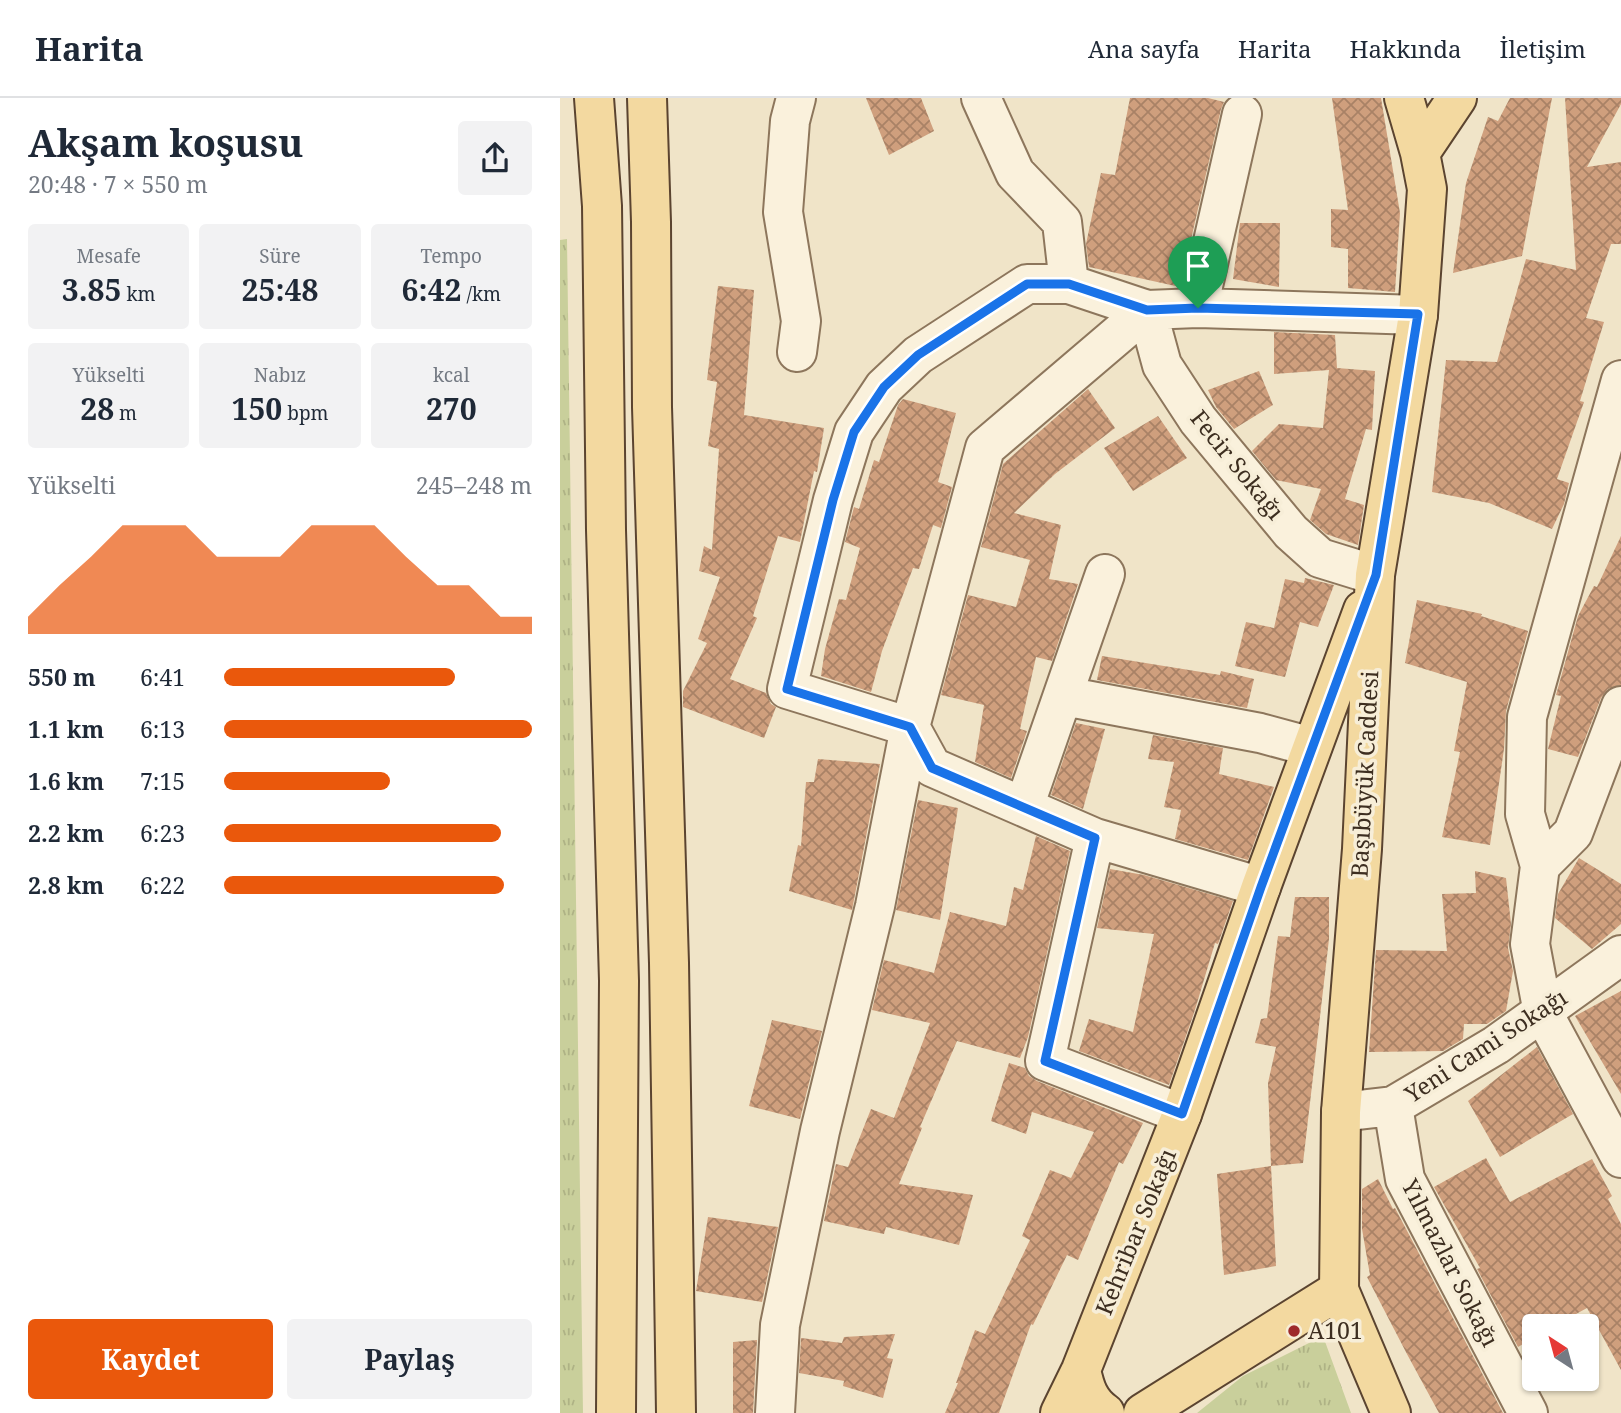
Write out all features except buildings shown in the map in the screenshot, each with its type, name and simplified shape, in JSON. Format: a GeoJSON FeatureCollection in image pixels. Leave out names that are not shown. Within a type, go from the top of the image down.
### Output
{"type":"FeatureCollection","features":[{"type":"Feature","properties":{"kind":"main road"},"geometry":{"type":"LineString","coordinates":[[594,98],[602,206],[606,530],[619,981],[615,1413]]}},
{"type":"Feature","properties":{"kind":"main road"},"geometry":{"type":"LineString","coordinates":[[647,98],[657,627],[669,977],[676,1413]]}},
{"type":"Feature","properties":{"kind":"main road","name":"Başıbüyük Caddesi"},"geometry":{"type":"LineString","coordinates":[[1391,1413],[1339,1290],[1341,1112],[1362,849],[1376,575],[1418,314],[1427,189],[1404,98]]}},
{"type":"Feature","properties":{"kind":"main road"},"geometry":{"type":"LineString","coordinates":[[1420,153],[1457,98]]}},
{"type":"Feature","properties":{"kind":"main road","name":"Kehribar Sokağı"},"geometry":{"type":"LineString","coordinates":[[1060,1413],[1081,1370],[1182,1114],[1261,887],[1376,575]]}},
{"type":"Feature","properties":{"kind":"main road"},"geometry":{"type":"LineString","coordinates":[[1143,1413],[1339,1290]]}},
{"type":"Feature","properties":{"kind":"main road"},"geometry":{"type":"LineString","coordinates":[[1081,1370],[1085,1391],[1105,1413]]}},
{"type":"Feature","properties":{"kind":"street"},"geometry":{"type":"LineString","coordinates":[[796,98],[790,121],[783,212],[801,321],[797,352]]}},
{"type":"Feature","properties":{"kind":"street"},"geometry":{"type":"LineString","coordinates":[[981,98],[1014,173],[1062,222],[1069,284]]}},
{"type":"Feature","properties":{"kind":"street"},"geometry":{"type":"LineString","coordinates":[[1198,308],[1242,114]]}},
{"type":"Feature","properties":{"kind":"street"},"geometry":{"type":"LineString","coordinates":[[1261,887],[1095,838],[932,768],[910,727],[787,689],[833,500],[854,432],[884,387],[918,355],[1027,284],[1069,284],[1147,310],[1198,308],[1418,314]]}},
{"type":"Feature","properties":{"kind":"street"},"geometry":{"type":"LineString","coordinates":[[775,1413],[780,1325],[820,1131],[875,906],[910,727],[985,448],[1147,310]]}},
{"type":"Feature","properties":{"kind":"street","name":"Fecir Sokağı"},"geometry":{"type":"LineString","coordinates":[[1147,310],[1162,365],[1169,376],[1198,420],[1291,532],[1320,558],[1376,575]]}},
{"type":"Feature","properties":{"kind":"street"},"geometry":{"type":"LineString","coordinates":[[1621,380],[1527,717],[1525,814],[1540,866],[1530,944],[1543,1013],[1621,1158]]}},
{"type":"Feature","properties":{"kind":"street"},"geometry":{"type":"LineString","coordinates":[[1024,807],[1105,574]]}},
{"type":"Feature","properties":{"kind":"street"},"geometry":{"type":"LineString","coordinates":[[1064,696],[1260,733],[1312,747]]}},
{"type":"Feature","properties":{"kind":"street"},"geometry":{"type":"LineString","coordinates":[[1540,866],[1573,833],[1621,706]]}},
{"type":"Feature","properties":{"kind":"street"},"geometry":{"type":"LineString","coordinates":[[1095,838],[1045,1061],[1182,1114]]}},
{"type":"Feature","properties":{"kind":"street","name":"Yeni Cami Sokağı"},"geometry":{"type":"LineString","coordinates":[[1341,1112],[1393,1107],[1496,1045],[1621,955]]}},
{"type":"Feature","properties":{"kind":"street","name":"Yılmazlar Sokağı"},"geometry":{"type":"LineString","coordinates":[[1393,1107],[1405,1179],[1528,1413]]}},
{"type":"Feature","properties":{"kind":"green space"},"geometry":{"type":"Polygon","coordinates":[[[567,239],[583,1413],[560,1413],[560,240],[567,239]]]}},
{"type":"Feature","properties":{"kind":"green space"},"geometry":{"type":"Polygon","coordinates":[[[1323,1336],[1351,1413],[1197,1413],[1243,1376],[1323,1336]]]}},
{"type":"Feature","properties":{"kind":"place","name":"A101"},"geometry":{"type":"Point","coordinates":[1294,1331]}},
{"type":"Feature","properties":{"kind":"route"},"geometry":{"type":"LineString","coordinates":[[1027,284],[1069,284],[1147,310],[1198,308],[1418,314],[1376,575],[1261,887],[1182,1114],[1045,1061],[1095,838],[932,768],[910,727],[787,689],[833,500],[854,432],[884,387],[918,355],[1027,284]]}}]}
